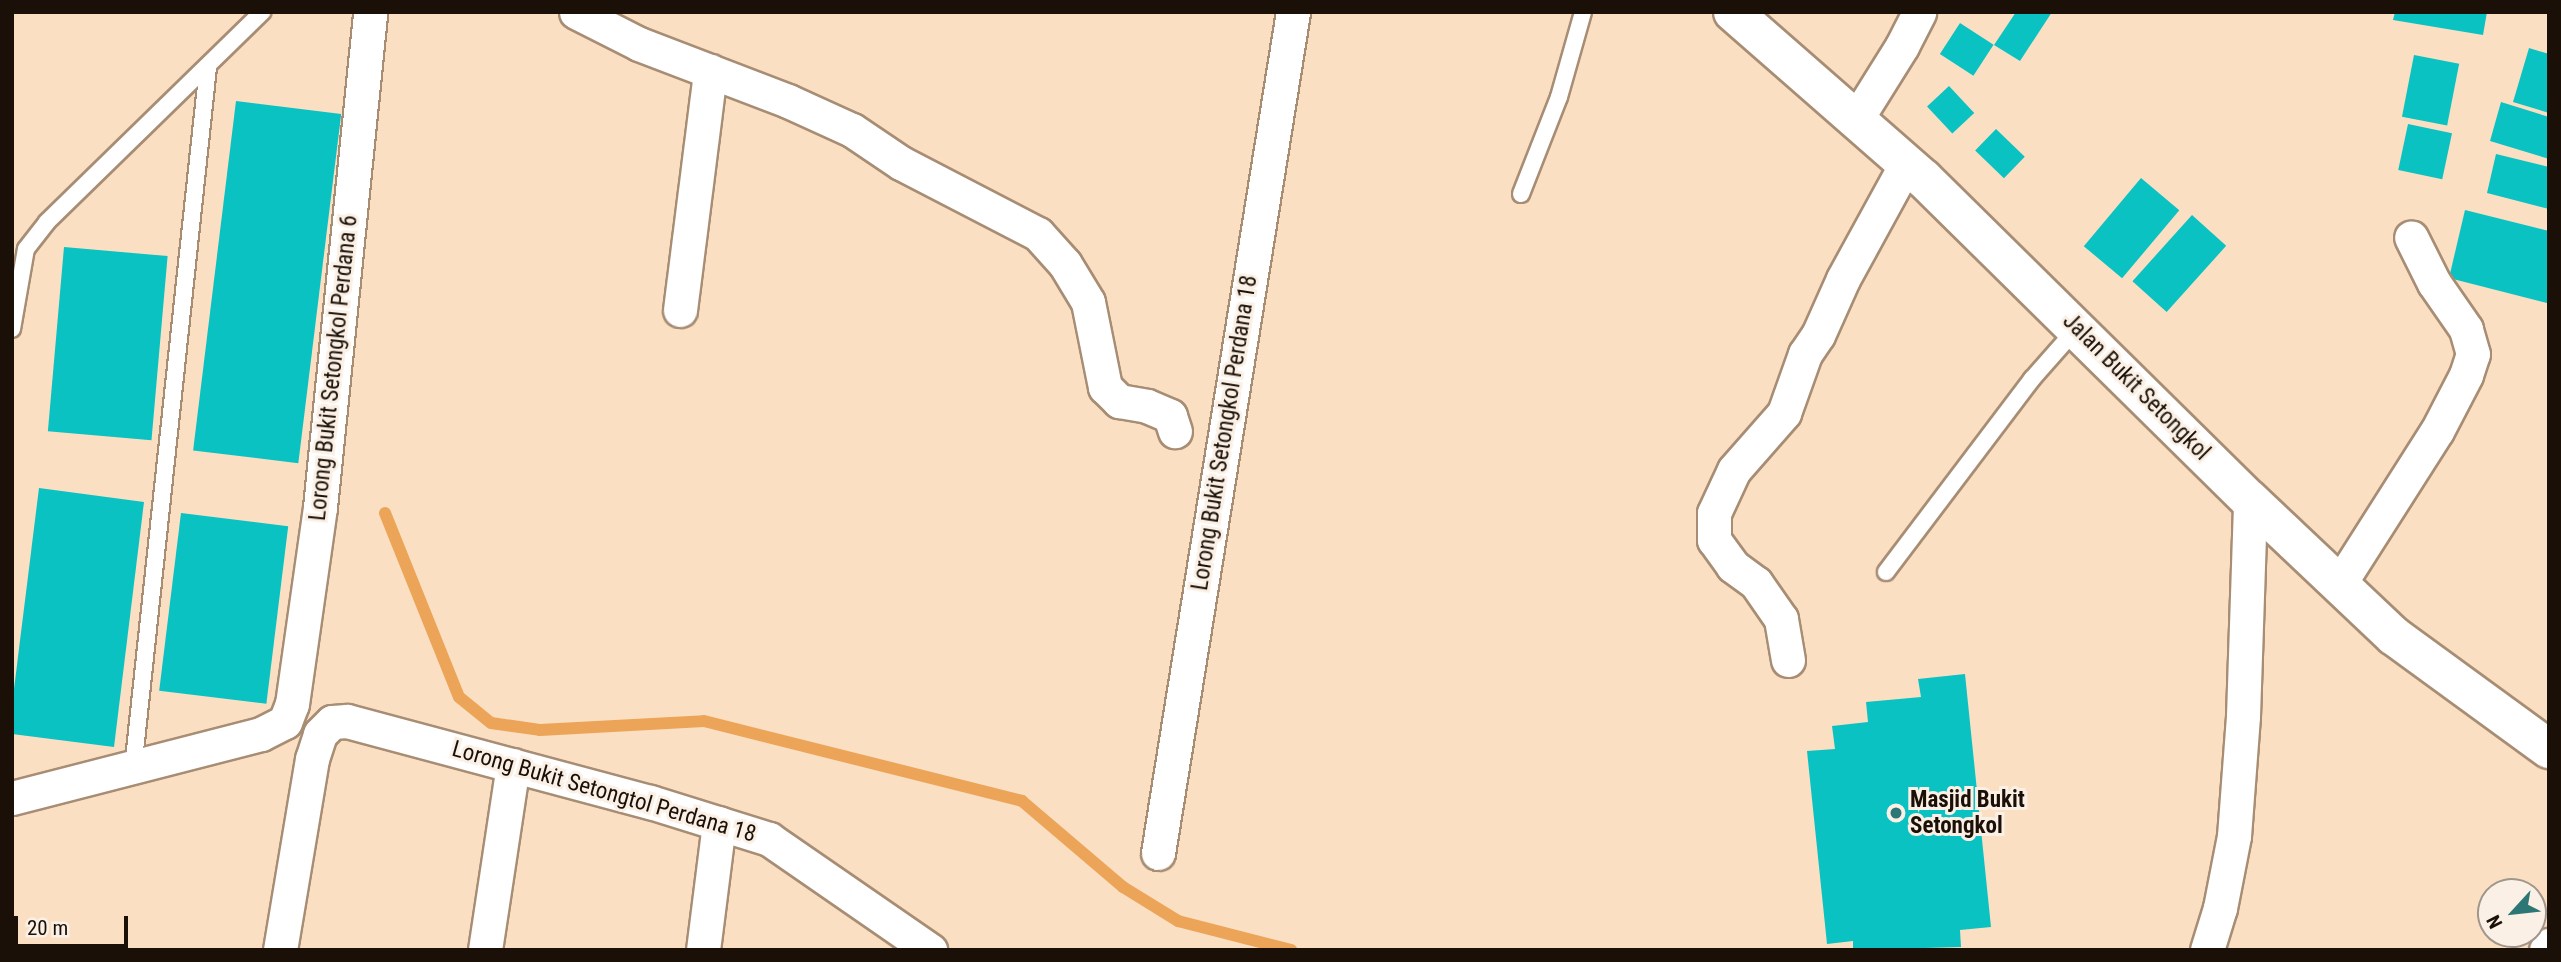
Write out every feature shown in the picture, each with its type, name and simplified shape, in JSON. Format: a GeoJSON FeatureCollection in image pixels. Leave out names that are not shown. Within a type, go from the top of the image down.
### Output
{"type":"FeatureCollection","features":[{"type":"Feature","properties":{"kind":"street","name":"Lorong Bukit Setongkol Perdana 6"},"geometry":{"type":"LineString","coordinates":[[133,769],[261,733],[285,722],[292,704],[320,508],[370,12]]}},
{"type":"Feature","properties":{"kind":"street"},"geometry":{"type":"LineString","coordinates":[[576,12],[639,44],[852,130],[901,163],[1038,234],[1065,264],[1088,302],[1105,387],[1119,401],[1147,406],[1170,416],[1175,431]]}},
{"type":"Feature","properties":{"kind":"street","name":"Lorong Bukit Setongkol Perdana 18"},"geometry":{"type":"LineString","coordinates":[[1158,853],[1293,12]]}},
{"type":"Feature","properties":{"kind":"street"},"geometry":{"type":"LineString","coordinates":[[1857,118],[1902,46],[1919,12]]}},
{"type":"Feature","properties":{"kind":"street","name":"Jalan Bukit Setongkol"},"geometry":{"type":"LineString","coordinates":[[1743,16],[1906,164],[2077,328],[2250,500],[2394,636],[2549,749]]}},
{"type":"Feature","properties":{"kind":"street"},"geometry":{"type":"LineString","coordinates":[[680,310],[710,71]]}},
{"type":"Feature","properties":{"kind":"street"},"geometry":{"type":"LineString","coordinates":[[1787,660],[1781,619],[1756,583],[1733,566],[1714,540],[1714,513],[1734,470],[1784,413],[1805,354],[1818,335],[1843,279],[1906,164]]}},
{"type":"Feature","properties":{"kind":"street"},"geometry":{"type":"LineString","coordinates":[[2340,583],[2437,431],[2466,375],[2473,354],[2466,329],[2434,283],[2411,237]]}},
{"type":"Feature","properties":{"kind":"street"},"geometry":{"type":"LineString","coordinates":[[2207,950],[2220,908],[2234,835],[2243,716],[2250,500]]}},
{"type":"Feature","properties":{"kind":"street","name":"Lorong Bukit Setongtol Perdana 18"},"geometry":{"type":"LineString","coordinates":[[280,950],[312,759],[320,734],[332,722],[347,721],[513,765],[769,839],[930,950]]}},
{"type":"Feature","properties":{"kind":"street"},"geometry":{"type":"LineString","coordinates":[[485,950],[513,765]]}},
{"type":"Feature","properties":{"kind":"street"},"geometry":{"type":"LineString","coordinates":[[12,798],[133,769]]}},
{"type":"Feature","properties":{"kind":"street"},"geometry":{"type":"LineString","coordinates":[[703,950],[719,823]]}},
{"type":"Feature","properties":{"kind":"street"},"geometry":{"type":"LineString","coordinates":[[2546,950],[2549,945]]}},
{"type":"Feature","properties":{"kind":"lane"},"geometry":{"type":"LineString","coordinates":[[12,329],[26,249],[47,222],[262,12]]}},
{"type":"Feature","properties":{"kind":"lane"},"geometry":{"type":"LineString","coordinates":[[1521,194],[1559,97],[1583,12]]}},
{"type":"Feature","properties":{"kind":"lane"},"geometry":{"type":"LineString","coordinates":[[133,769],[208,67]]}},
{"type":"Feature","properties":{"kind":"lane"},"geometry":{"type":"LineString","coordinates":[[1886,572],[2032,379],[2077,328]]}},
{"type":"Feature","properties":{"kind":"building"},"geometry":{"type":"Polygon","coordinates":[[[2016,12],[2052,12],[2020,61],[1994,45],[2016,12]]]}},
{"type":"Feature","properties":{"kind":"building"},"geometry":{"type":"Polygon","coordinates":[[[2395,12],[2487,12],[2483,35],[2393,20],[2395,12]]]}},
{"type":"Feature","properties":{"kind":"building"},"geometry":{"type":"Polygon","coordinates":[[[1960,23],[1994,45],[1973,76],[1940,54],[1960,23]]]}},
{"type":"Feature","properties":{"kind":"building"},"geometry":{"type":"Polygon","coordinates":[[[2529,48],[2549,54],[2549,113],[2513,102],[2529,48]]]}},
{"type":"Feature","properties":{"kind":"building"},"geometry":{"type":"Polygon","coordinates":[[[2414,55],[2459,64],[2447,126],[2402,117],[2414,55]]]}},
{"type":"Feature","properties":{"kind":"building"},"geometry":{"type":"Polygon","coordinates":[[[1949,86],[1974,113],[1952,134],[1927,106],[1949,86]]]}},
{"type":"Feature","properties":{"kind":"building"},"geometry":{"type":"Polygon","coordinates":[[[236,101],[341,114],[298,463],[193,450],[236,101]]]}},
{"type":"Feature","properties":{"kind":"building"},"geometry":{"type":"Polygon","coordinates":[[[2501,102],[2549,117],[2549,159],[2490,141],[2501,102]]]}},
{"type":"Feature","properties":{"kind":"building"},"geometry":{"type":"Polygon","coordinates":[[[2408,124],[2452,133],[2442,179],[2398,170],[2408,124]]]}},
{"type":"Feature","properties":{"kind":"building"},"geometry":{"type":"Polygon","coordinates":[[[1996,129],[2025,157],[2004,178],[1975,151],[1996,129]]]}},
{"type":"Feature","properties":{"kind":"building"},"geometry":{"type":"Polygon","coordinates":[[[2496,154],[2549,167],[2549,209],[2487,193],[2496,154]]]}},
{"type":"Feature","properties":{"kind":"building"},"geometry":{"type":"Polygon","coordinates":[[[2141,178],[2179,210],[2122,278],[2084,246],[2141,178]]]}},
{"type":"Feature","properties":{"kind":"building"},"geometry":{"type":"Polygon","coordinates":[[[2465,210],[2549,231],[2547,303],[2449,278],[2465,210]]]}},
{"type":"Feature","properties":{"kind":"building"},"geometry":{"type":"Polygon","coordinates":[[[2192,215],[2226,246],[2167,312],[2132,281],[2192,215]]]}},
{"type":"Feature","properties":{"kind":"building"},"geometry":{"type":"Polygon","coordinates":[[[64,247],[168,256],[151,440],[48,431],[64,247]]]}},
{"type":"Feature","properties":{"kind":"building"},"geometry":{"type":"Polygon","coordinates":[[[39,488],[144,502],[114,747],[12,734],[12,705],[39,488]]]}},
{"type":"Feature","properties":{"kind":"building"},"geometry":{"type":"Polygon","coordinates":[[[181,513],[288,526],[266,704],[159,691],[181,513]]]}},
{"type":"Feature","properties":{"kind":"building","name":"Masjid Bukit Setongkol"},"geometry":{"type":"Polygon","coordinates":[[[1965,674],[1991,927],[1960,930],[1961,947],[1853,950],[1853,941],[1827,944],[1807,751],[1835,749],[1832,726],[1868,722],[1866,702],[1921,697],[1918,679],[1965,674]]]}},
{"type":"Feature","properties":{"kind":"waterway"},"geometry":{"type":"LineString","coordinates":[[385,513],[459,697],[491,723],[540,730],[704,721],[1022,801],[1123,887],[1178,921],[1291,950]]}},
{"type":"Feature","properties":{"kind":"place","name":"Masjid Bukit Setongkol"},"geometry":{"type":"Point","coordinates":[1896,813]}}]}
